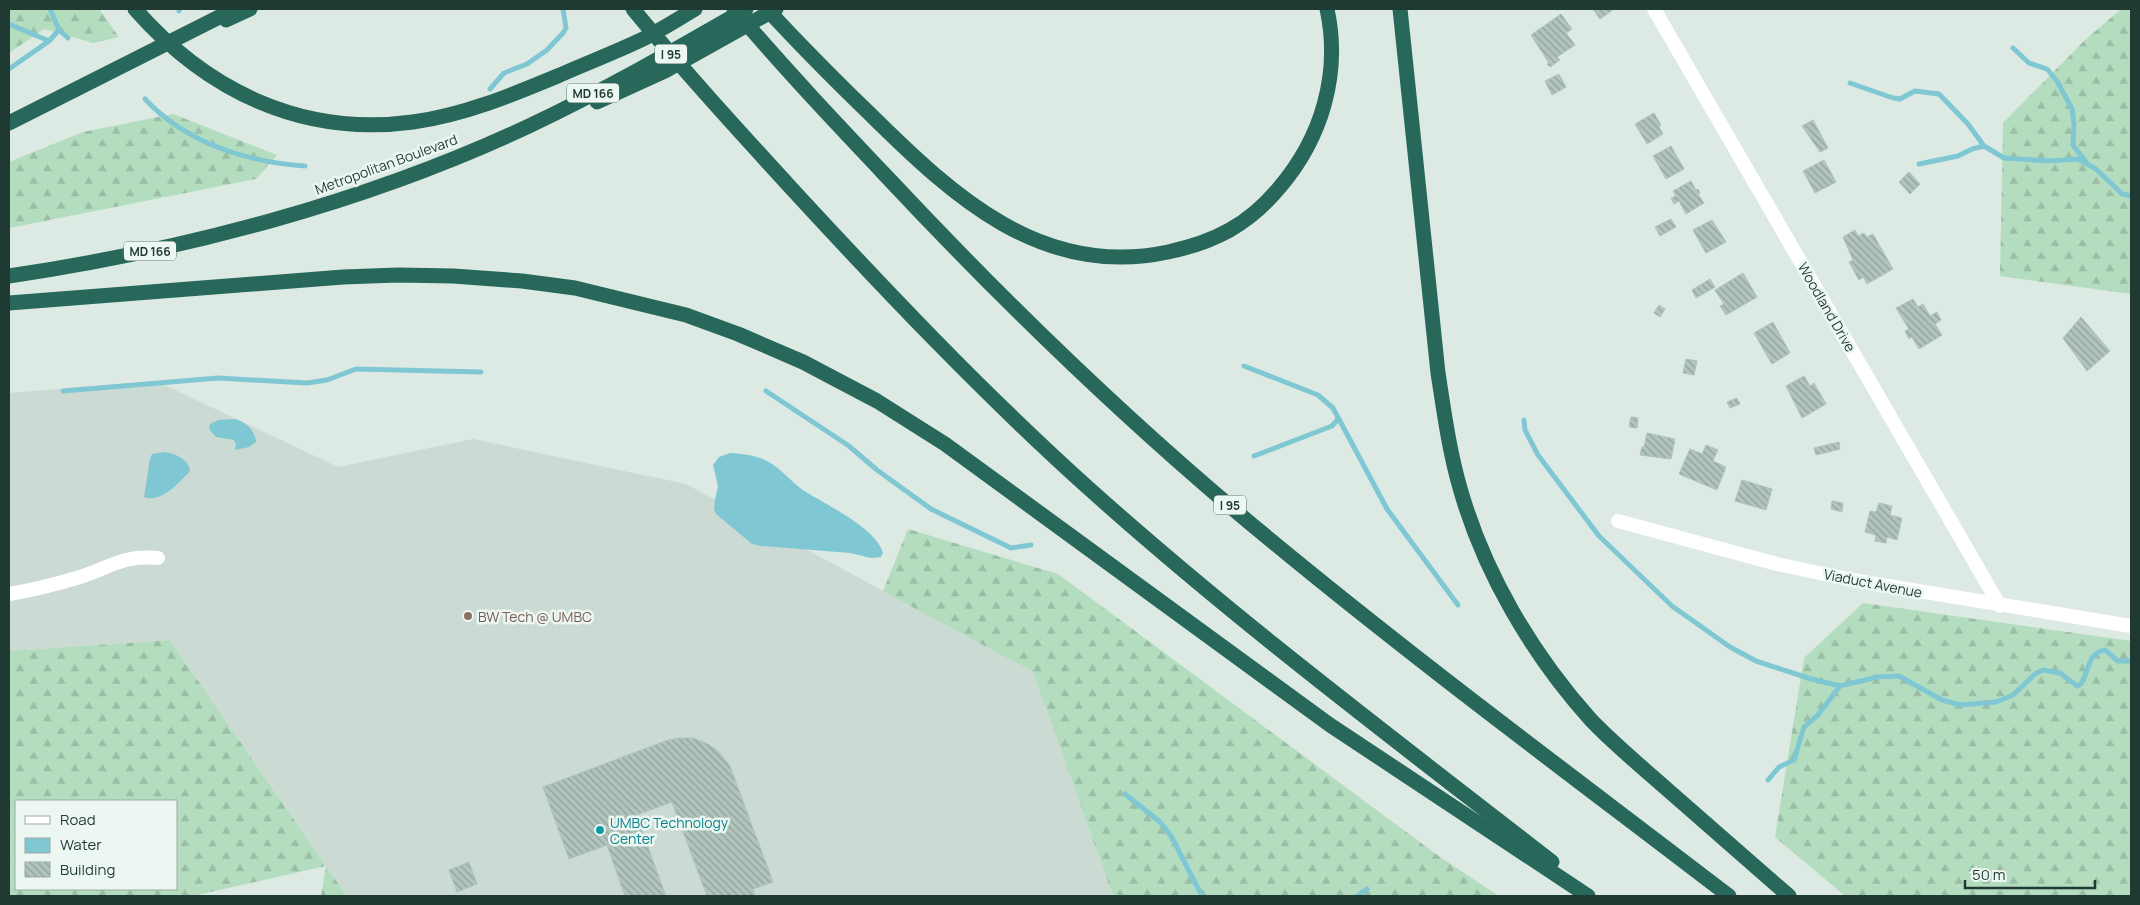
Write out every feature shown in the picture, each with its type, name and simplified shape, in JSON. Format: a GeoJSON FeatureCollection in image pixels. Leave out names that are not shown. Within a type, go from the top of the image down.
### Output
{"type":"FeatureCollection","features":[{"type":"Feature","properties":{"kind":"highway"},"geometry":{"type":"LineString","coordinates":[[135,9],[176,51],[228,88],[277,110],[319,120],[375,126],[413,122],[456,113],[513,94],[645,38],[695,9]]}},
{"type":"Feature","properties":{"kind":"highway"},"geometry":{"type":"LineString","coordinates":[[9,123],[234,9]]}},
{"type":"Feature","properties":{"kind":"highway"},"geometry":{"type":"LineString","coordinates":[[102,77],[250,9]]}},
{"type":"Feature","properties":{"kind":"highway"},"geometry":{"type":"LineString","coordinates":[[622,9],[709,98]]}},
{"type":"Feature","properties":{"kind":"highway","name":"I 95"},"geometry":{"type":"LineString","coordinates":[[633,9],[709,98],[874,278],[968,373],[1085,484],[1205,588],[1331,690],[1597,896]]}},
{"type":"Feature","properties":{"kind":"highway","name":"I 95"},"geometry":{"type":"LineString","coordinates":[[734,9],[778,61],[936,229],[1012,306],[1146,432],[1265,536],[1386,634],[1730,896]]}},
{"type":"Feature","properties":{"kind":"highway","name":"Metropolitan Boulevard"},"geometry":{"type":"LineString","coordinates":[[9,276],[138,254],[254,226],[343,198],[433,166],[529,126],[658,60],[747,9]]}},
{"type":"Feature","properties":{"kind":"highway"},"geometry":{"type":"LineString","coordinates":[[767,9],[803,48],[909,153],[960,196],[998,222],[1032,239],[1072,251],[1108,257],[1144,257],[1218,238],[1247,219],[1271,198],[1294,171],[1312,139],[1324,106],[1332,70],[1331,28],[1327,9]]}},
{"type":"Feature","properties":{"kind":"highway"},"geometry":{"type":"LineString","coordinates":[[433,166],[531,131],[665,71],[776,9]]}},
{"type":"Feature","properties":{"kind":"highway"},"geometry":{"type":"LineString","coordinates":[[1400,9],[1438,373],[1447,433],[1460,488],[1476,535],[1519,622],[1553,675],[1592,720],[1641,766],[1789,896]]}},
{"type":"Feature","properties":{"kind":"highway"},"geometry":{"type":"LineString","coordinates":[[1407,9],[1413,125]]}},
{"type":"Feature","properties":{"kind":"highway"},"geometry":{"type":"LineString","coordinates":[[9,303],[343,277],[453,276],[522,281],[575,288],[686,315],[738,334],[803,362],[876,401],[945,444],[1330,725],[1588,896]]}},
{"type":"Feature","properties":{"kind":"street","name":"Woodland Drive"},"geometry":{"type":"LineString","coordinates":[[1654,9],[2000,606]]}},
{"type":"Feature","properties":{"kind":"street","name":"Viaduct Avenue"},"geometry":{"type":"LineString","coordinates":[[1618,521],[1777,564],[1852,580],[2000,606],[2131,626]]}},
{"type":"Feature","properties":{"kind":"street"},"geometry":{"type":"LineString","coordinates":[[9,594],[82,576],[139,556],[158,558]]}},
{"type":"Feature","properties":{"kind":"shaded area","name":"BW Tech @ UMBC"},"geometry":{"type":"Polygon","coordinates":[[[156,381],[338,467],[473,439],[686,484],[1033,672],[1113,896],[347,896],[170,640],[9,651],[9,393],[156,381]]]}},
{"type":"Feature","properties":{"kind":"green space"},"geometry":{"type":"Polygon","coordinates":[[[9,9],[99,9],[119,37],[93,43],[44,29],[9,53],[9,9]]]}},
{"type":"Feature","properties":{"kind":"green space"},"geometry":{"type":"Polygon","coordinates":[[[2121,9],[2131,9],[2131,294],[2000,276],[2003,123],[2084,41],[2121,9]]]}},
{"type":"Feature","properties":{"kind":"green space"},"geometry":{"type":"Polygon","coordinates":[[[173,114],[277,155],[256,179],[9,228],[9,162],[83,132],[173,114]]]}},
{"type":"Feature","properties":{"kind":"green space"},"geometry":{"type":"Polygon","coordinates":[[[908,529],[1058,574],[1440,857],[1499,896],[1113,896],[1033,672],[883,591],[908,529]]]}},
{"type":"Feature","properties":{"kind":"green space"},"geometry":{"type":"Polygon","coordinates":[[[1863,603],[2131,641],[2131,896],[1845,896],[1775,837],[1804,658],[1863,603]]]}},
{"type":"Feature","properties":{"kind":"green space"},"geometry":{"type":"Polygon","coordinates":[[[170,640],[326,866],[193,896],[9,896],[9,651],[170,640]]]}},
{"type":"Feature","properties":{"kind":"green space"},"geometry":{"type":"Polygon","coordinates":[[[326,866],[347,896],[321,896],[326,866]]]}},
{"type":"Feature","properties":{"kind":"water"},"geometry":{"type":"Polygon","coordinates":[[[235,419],[246,424],[254,434],[256,442],[249,447],[235,450],[236,444],[234,440],[216,437],[209,429],[210,424],[219,420],[235,419]]]}},
{"type":"Feature","properties":{"kind":"water"},"geometry":{"type":"Polygon","coordinates":[[[164,452],[176,455],[184,460],[190,471],[163,495],[150,498],[144,497],[152,454],[164,452]]]}},
{"type":"Feature","properties":{"kind":"water"},"geometry":{"type":"Polygon","coordinates":[[[730,453],[754,456],[772,464],[803,490],[860,525],[878,543],[883,553],[881,557],[871,558],[850,553],[752,544],[716,514],[714,509],[718,486],[713,465],[719,457],[730,453]]]}},
{"type":"Feature","properties":{"kind":"building"},"geometry":{"type":"Polygon","coordinates":[[[1593,9],[1614,9],[1600,19],[1593,9]]]}},
{"type":"Feature","properties":{"kind":"building"},"geometry":{"type":"Polygon","coordinates":[[[1561,14],[1572,29],[1566,33],[1575,45],[1557,57],[1560,60],[1550,67],[1531,35],[1561,14]]]}},
{"type":"Feature","properties":{"kind":"building"},"geometry":{"type":"Polygon","coordinates":[[[1559,74],[1566,87],[1552,95],[1545,81],[1559,74]]]}},
{"type":"Feature","properties":{"kind":"building"},"geometry":{"type":"Polygon","coordinates":[[[1654,113],[1661,125],[1659,127],[1663,134],[1647,144],[1635,124],[1654,113]]]}},
{"type":"Feature","properties":{"kind":"building"},"geometry":{"type":"Polygon","coordinates":[[[1813,120],[1828,148],[1820,152],[1802,126],[1813,120]]]}},
{"type":"Feature","properties":{"kind":"building"},"geometry":{"type":"Polygon","coordinates":[[[1671,146],[1684,169],[1666,179],[1653,156],[1671,146]]]}},
{"type":"Feature","properties":{"kind":"building"},"geometry":{"type":"Polygon","coordinates":[[[1824,160],[1836,182],[1815,193],[1803,171],[1824,160]]]}},
{"type":"Feature","properties":{"kind":"building"},"geometry":{"type":"Polygon","coordinates":[[[1909,172],[1920,184],[1910,194],[1899,182],[1909,172]]]}},
{"type":"Feature","properties":{"kind":"building"},"geometry":{"type":"Polygon","coordinates":[[[1691,181],[1696,190],[1698,189],[1700,193],[1698,194],[1704,203],[1686,214],[1679,201],[1674,204],[1671,198],[1676,196],[1673,191],[1691,181]]]}},
{"type":"Feature","properties":{"kind":"building"},"geometry":{"type":"Polygon","coordinates":[[[1671,219],[1676,227],[1660,236],[1655,227],[1671,219]]]}},
{"type":"Feature","properties":{"kind":"building"},"geometry":{"type":"Polygon","coordinates":[[[1712,220],[1726,242],[1706,253],[1693,230],[1712,220]]]}},
{"type":"Feature","properties":{"kind":"building"},"geometry":{"type":"Polygon","coordinates":[[[1855,230],[1858,236],[1864,233],[1867,237],[1873,234],[1893,269],[1867,284],[1863,277],[1859,280],[1849,262],[1853,260],[1843,237],[1855,230]]]}},
{"type":"Feature","properties":{"kind":"building"},"geometry":{"type":"Polygon","coordinates":[[[1743,273],[1757,297],[1726,315],[1720,306],[1724,304],[1715,290],[1743,273]]]}},
{"type":"Feature","properties":{"kind":"building"},"geometry":{"type":"Polygon","coordinates":[[[1710,279],[1715,287],[1696,298],[1692,290],[1710,279]]]}},
{"type":"Feature","properties":{"kind":"building"},"geometry":{"type":"Polygon","coordinates":[[[1913,299],[1918,307],[1923,304],[1930,316],[1937,312],[1941,320],[1935,324],[1942,335],[1919,349],[1912,337],[1909,339],[1905,331],[1909,329],[1896,308],[1913,299]]]}},
{"type":"Feature","properties":{"kind":"building"},"geometry":{"type":"Polygon","coordinates":[[[1659,305],[1665,309],[1660,317],[1654,313],[1659,305]]]}},
{"type":"Feature","properties":{"kind":"building"},"geometry":{"type":"Polygon","coordinates":[[[2081,317],[2110,351],[2087,371],[2063,338],[2081,317]]]}},
{"type":"Feature","properties":{"kind":"building"},"geometry":{"type":"Polygon","coordinates":[[[1773,322],[1790,353],[1772,364],[1754,333],[1773,322]]]}},
{"type":"Feature","properties":{"kind":"building"},"geometry":{"type":"Polygon","coordinates":[[[1686,359],[1697,361],[1694,375],[1683,373],[1686,359]]]}},
{"type":"Feature","properties":{"kind":"building"},"geometry":{"type":"Polygon","coordinates":[[[1804,376],[1810,386],[1814,383],[1826,404],[1802,418],[1786,386],[1804,376]]]}},
{"type":"Feature","properties":{"kind":"building"},"geometry":{"type":"Polygon","coordinates":[[[1737,398],[1740,404],[1730,408],[1727,402],[1737,398]]]}},
{"type":"Feature","properties":{"kind":"building"},"geometry":{"type":"Polygon","coordinates":[[[1631,417],[1638,418],[1637,428],[1629,427],[1631,417]]]}},
{"type":"Feature","properties":{"kind":"building"},"geometry":{"type":"Polygon","coordinates":[[[1647,433],[1675,439],[1671,459],[1640,455],[1647,433]]]}},
{"type":"Feature","properties":{"kind":"building"},"geometry":{"type":"Polygon","coordinates":[[[1839,442],[1840,449],[1816,455],[1814,448],[1839,442]]]}},
{"type":"Feature","properties":{"kind":"building"},"geometry":{"type":"Polygon","coordinates":[[[1706,445],[1718,450],[1713,461],[1726,467],[1717,490],[1679,474],[1690,449],[1702,454],[1706,445]]]}},
{"type":"Feature","properties":{"kind":"building"},"geometry":{"type":"Polygon","coordinates":[[[1742,480],[1772,489],[1766,510],[1735,501],[1742,480]]]}},
{"type":"Feature","properties":{"kind":"building"},"geometry":{"type":"Polygon","coordinates":[[[1832,501],[1843,503],[1842,512],[1831,509],[1832,501]]]}},
{"type":"Feature","properties":{"kind":"building"},"geometry":{"type":"Polygon","coordinates":[[[1879,503],[1892,506],[1890,515],[1902,518],[1897,540],[1887,537],[1886,543],[1875,541],[1876,535],[1865,532],[1870,511],[1876,512],[1879,503]]]}},
{"type":"Feature","properties":{"kind":"building","name":"UMBC Technology Center"},"geometry":{"type":"Polygon","coordinates":[[[693,738],[706,743],[717,750],[730,766],[773,882],[753,889],[755,896],[707,896],[672,802],[636,815],[666,896],[625,896],[607,845],[569,859],[543,787],[668,740],[693,738]]]}},
{"type":"Feature","properties":{"kind":"building"},"geometry":{"type":"Polygon","coordinates":[[[469,862],[477,884],[457,892],[449,870],[469,862]]]}},
{"type":"Feature","properties":{"kind":"waterway"},"geometry":{"type":"LineString","coordinates":[[50,9],[59,30],[68,38]]}},
{"type":"Feature","properties":{"kind":"waterway"},"geometry":{"type":"LineString","coordinates":[[490,89],[504,73],[527,64],[547,50],[563,33],[566,28],[563,9]]}},
{"type":"Feature","properties":{"kind":"waterway"},"geometry":{"type":"LineString","coordinates":[[9,24],[49,41]]}},
{"type":"Feature","properties":{"kind":"waterway"},"geometry":{"type":"LineString","coordinates":[[9,69],[49,41],[59,30]]}},
{"type":"Feature","properties":{"kind":"waterway"},"geometry":{"type":"LineString","coordinates":[[2013,48],[2029,63],[2047,69],[2057,81],[2072,109],[2074,124],[2073,145],[2086,162]]}},
{"type":"Feature","properties":{"kind":"waterway"},"geometry":{"type":"LineString","coordinates":[[1850,83],[1900,99],[1915,91],[1939,94],[1968,124],[1984,146],[2004,158],[2048,161],[2078,159],[2096,169],[2122,194],[2131,196]]}},
{"type":"Feature","properties":{"kind":"waterway"},"geometry":{"type":"LineString","coordinates":[[145,99],[179,127],[218,148],[261,160],[305,166]]}},
{"type":"Feature","properties":{"kind":"waterway"},"geometry":{"type":"LineString","coordinates":[[1919,164],[1958,156],[1972,149],[1984,146]]}},
{"type":"Feature","properties":{"kind":"waterway"},"geometry":{"type":"LineString","coordinates":[[1244,366],[1318,395],[1333,408],[1387,509],[1458,605]]}},
{"type":"Feature","properties":{"kind":"waterway"},"geometry":{"type":"LineString","coordinates":[[63,391],[218,378],[307,383],[327,380],[356,369],[481,372]]}},
{"type":"Feature","properties":{"kind":"waterway"},"geometry":{"type":"LineString","coordinates":[[766,391],[849,446],[877,470],[931,509],[1011,548],[1031,545]]}},
{"type":"Feature","properties":{"kind":"waterway"},"geometry":{"type":"LineString","coordinates":[[1254,456],[1332,426],[1338,419]]}},
{"type":"Feature","properties":{"kind":"waterway"},"geometry":{"type":"LineString","coordinates":[[1524,420],[1525,430],[1538,455],[1599,536],[1672,606],[1730,647],[1756,661],[1840,686],[1877,677],[1899,676],[1942,700],[1960,705],[1996,702],[2013,695],[2035,674],[2043,670],[2060,673],[2077,686],[2084,679],[2095,654],[2105,650],[2118,661],[2131,661]]}},
{"type":"Feature","properties":{"kind":"waterway"},"geometry":{"type":"LineString","coordinates":[[1768,780],[1779,767],[1794,760],[1804,727],[1818,715],[1840,686]]}},
{"type":"Feature","properties":{"kind":"waterway"},"geometry":{"type":"LineString","coordinates":[[1125,794],[1160,822],[1171,836],[1202,896]]}},
{"type":"Feature","properties":{"kind":"waterway"},"geometry":{"type":"LineString","coordinates":[[1357,896],[1367,889]]}},
{"type":"Feature","properties":{"kind":"place","name":"BW Tech @ UMBC"},"geometry":{"type":"Point","coordinates":[468,616]}},
{"type":"Feature","properties":{"kind":"place","name":"UMBC Technology Center"},"geometry":{"type":"Point","coordinates":[600,830]}}]}
